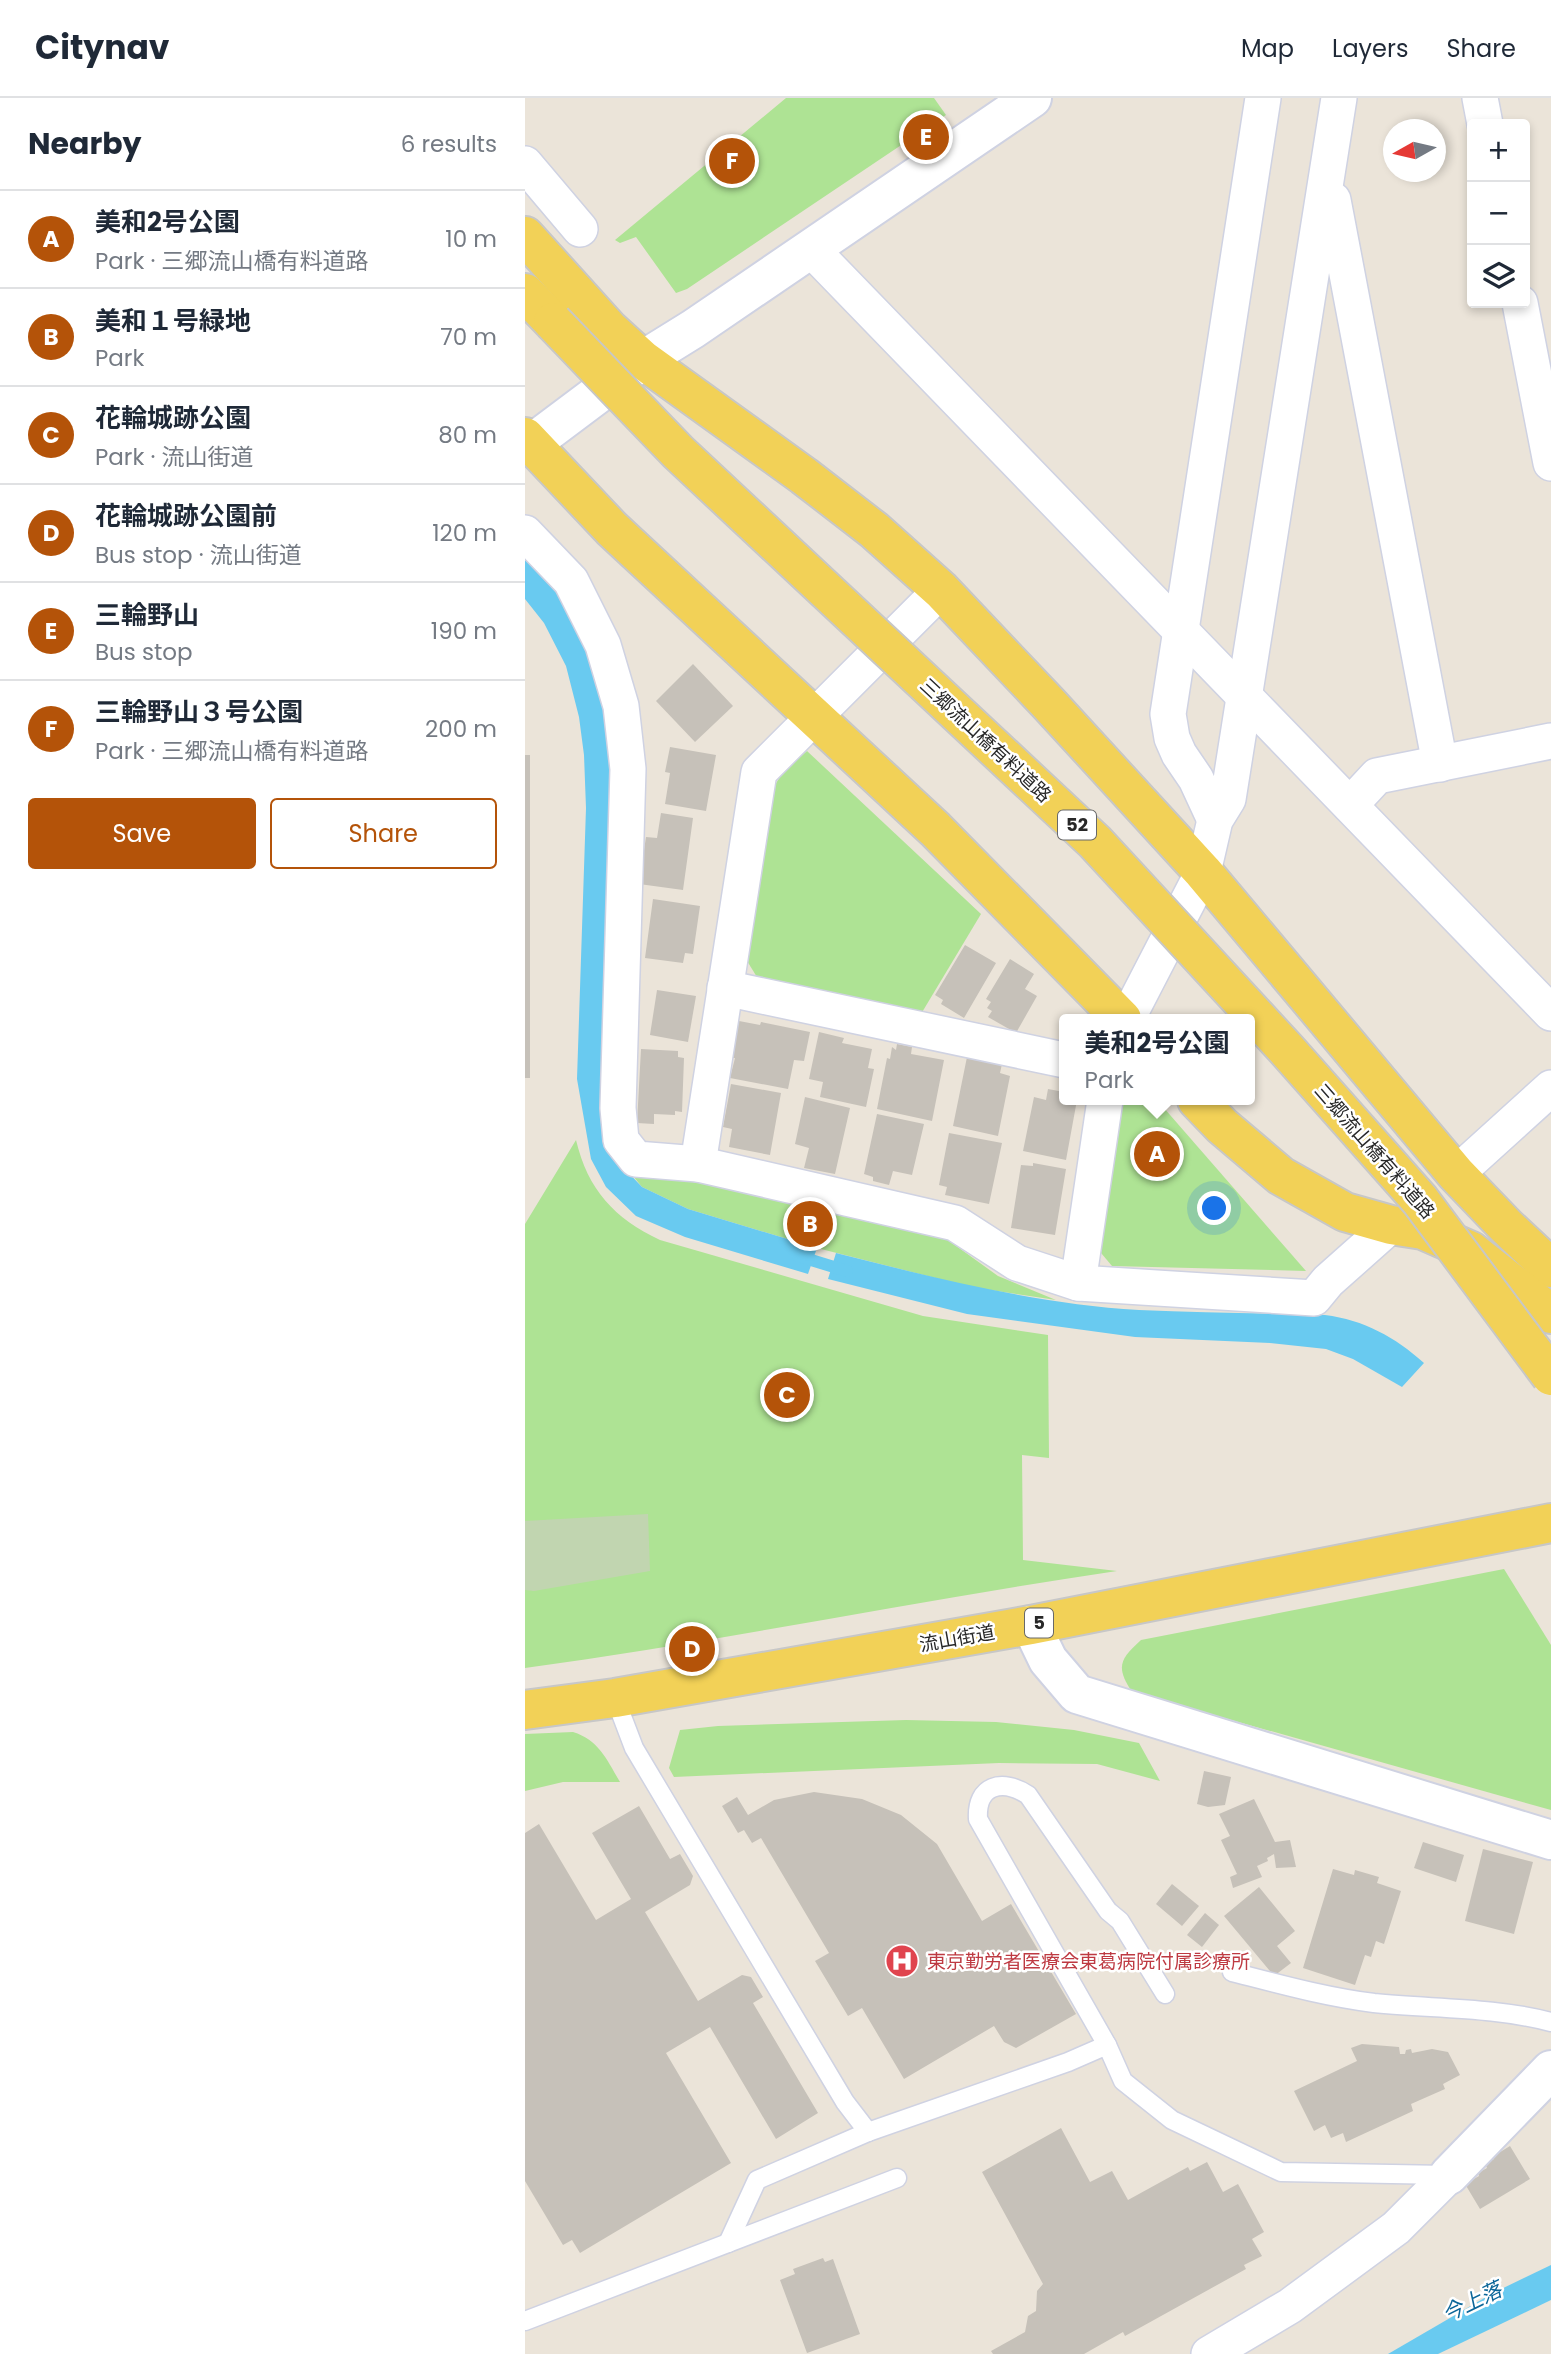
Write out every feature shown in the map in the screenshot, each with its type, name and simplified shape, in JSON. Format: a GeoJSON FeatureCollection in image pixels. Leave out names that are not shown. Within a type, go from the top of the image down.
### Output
{"type":"FeatureCollection","features":[{"type":"Feature","properties":{"kind":"main road"},"geometry":{"type":"LineString","coordinates":[[525,236],[609,329],[643,360],[854,514],[941,590],[1203,872],[1456,1174],[1551,1268]]}},
{"type":"Feature","properties":{"kind":"main road","name":"三郷流山橋有料道路"},"geometry":{"type":"LineString","coordinates":[[525,293],[696,469],[1095,842],[1254,1014]]}},
{"type":"Feature","properties":{"kind":"main road"},"geometry":{"type":"LineString","coordinates":[[527,443],[613,529],[935,829],[1119,1014]]}},
{"type":"Feature","properties":{"kind":"main road","name":"三郷流山橋有料道路"},"geometry":{"type":"LineString","coordinates":[[1255,1015],[1420,1200],[1551,1376]]}},
{"type":"Feature","properties":{"kind":"main road"},"geometry":{"type":"LineString","coordinates":[[1202,1105],[1222,1126],[1281,1176],[1345,1212],[1391,1225],[1423,1230],[1471,1251],[1551,1314]]}},
{"type":"Feature","properties":{"kind":"main road","name":"流山街道"},"geometry":{"type":"LineString","coordinates":[[525,1710],[615,1698],[1031,1625],[1551,1523]]}},
{"type":"Feature","properties":{"kind":"street"},"geometry":{"type":"LineString","coordinates":[[527,443],[643,360],[1032,98]]}},
{"type":"Feature","properties":{"kind":"street"},"geometry":{"type":"LineString","coordinates":[[1215,820],[1196,779],[1178,754],[1168,713],[1263,98]]}},
{"type":"Feature","properties":{"kind":"street"},"geometry":{"type":"LineString","coordinates":[[1127,1014],[1203,872],[1215,820],[1228,799],[1339,98]]}},
{"type":"Feature","properties":{"kind":"street"},"geometry":{"type":"LineString","coordinates":[[1480,98],[1484,119]]}},
{"type":"Feature","properties":{"kind":"street"},"geometry":{"type":"LineString","coordinates":[[525,164],[580,229]]}},
{"type":"Feature","properties":{"kind":"street"},"geometry":{"type":"LineString","coordinates":[[1328,174],[1440,764]]}},
{"type":"Feature","properties":{"kind":"street"},"geometry":{"type":"LineString","coordinates":[[811,249],[1551,1013]]}},
{"type":"Feature","properties":{"kind":"street"},"geometry":{"type":"LineString","coordinates":[[1521,308],[1551,463]]}},
{"type":"Feature","properties":{"kind":"street"},"geometry":{"type":"LineString","coordinates":[[525,533],[571,581],[603,645],[621,706],[628,769],[618,1108],[621,1140],[636,1159],[698,1164],[955,1223],[1017,1263],[1078,1283],[1314,1298],[1328,1281],[1391,1225]]}},
{"type":"Feature","properties":{"kind":"street"},"geometry":{"type":"LineString","coordinates":[[698,1164],[759,772],[941,590]]}},
{"type":"Feature","properties":{"kind":"street"},"geometry":{"type":"LineString","coordinates":[[1350,805],[1377,776],[1551,741]]}},
{"type":"Feature","properties":{"kind":"street"},"geometry":{"type":"LineString","coordinates":[[725,988],[1059,1059]]}},
{"type":"Feature","properties":{"kind":"street"},"geometry":{"type":"LineString","coordinates":[[1456,1174],[1551,1088]]}},
{"type":"Feature","properties":{"kind":"street"},"geometry":{"type":"LineString","coordinates":[[1078,1283],[1104,1105]]}},
{"type":"Feature","properties":{"kind":"street"},"geometry":{"type":"LineString","coordinates":[[1031,1625],[1048,1660],[1077,1694],[1551,1840]]}},
{"type":"Feature","properties":{"kind":"street"},"geometry":{"type":"LineString","coordinates":[[1209,2354],[1290,2306],[1396,2228],[1551,2070]]}},
{"type":"Feature","properties":{"kind":"lane"},"geometry":{"type":"LineString","coordinates":[[615,1698],[634,1748],[845,2102],[868,2132]]}},
{"type":"Feature","properties":{"kind":"lane"},"geometry":{"type":"LineString","coordinates":[[1165,1994],[1120,1921],[1108,1911],[1028,1794],[1016,1787],[1005,1785],[993,1787],[982,1795],[977,1805],[978,1819],[1107,2045],[1123,2081],[1172,2120],[1281,2172],[1449,2175]]}},
{"type":"Feature","properties":{"kind":"lane"},"geometry":{"type":"LineString","coordinates":[[1232,1972],[1320,1994],[1373,2003],[1525,2015],[1551,2022]]}},
{"type":"Feature","properties":{"kind":"lane"},"geometry":{"type":"LineString","coordinates":[[728,2243],[757,2180],[868,2132],[1068,2062],[1107,2045]]}},
{"type":"Feature","properties":{"kind":"lane"},"geometry":{"type":"LineString","coordinates":[[525,2321],[897,2178]]}},
{"type":"Feature","properties":{"kind":"green space"},"geometry":{"type":"Polygon","coordinates":[[[786,98],[934,98],[946,115],[687,289],[676,293],[636,237],[620,243],[615,240],[786,98]]]}},
{"type":"Feature","properties":{"kind":"green space"},"geometry":{"type":"Polygon","coordinates":[[[807,751],[981,914],[921,1014],[760,982],[744,956],[770,793],[783,772],[807,751]]]}},
{"type":"Feature","properties":{"kind":"green space"},"geometry":{"type":"Polygon","coordinates":[[[1117,1105],[1161,1105],[1306,1271],[1112,1266],[1096,1247],[1117,1105]]]}},
{"type":"Feature","properties":{"kind":"green space"},"geometry":{"type":"Polygon","coordinates":[[[576,1140],[588,1174],[605,1200],[629,1222],[660,1240],[923,1316],[1048,1335],[1049,1458],[1022,1455],[1023,1560],[1117,1571],[673,1646],[525,1668],[525,1224],[576,1140]]]}},
{"type":"Feature","properties":{"kind":"green space"},"geometry":{"type":"Polygon","coordinates":[[[633,1176],[671,1176],[948,1240],[998,1276],[1056,1300],[971,1287],[817,1248],[688,1209],[642,1187],[633,1176]]]}},
{"type":"Feature","properties":{"kind":"green space"},"geometry":{"type":"Polygon","coordinates":[[[648,1514],[650,1571],[534,1591],[525,1590],[525,1521],[648,1514]]]}},
{"type":"Feature","properties":{"kind":"green space"},"geometry":{"type":"Polygon","coordinates":[[[1504,1569],[1551,1645],[1551,1810],[1132,1692],[1122,1670],[1124,1659],[1141,1640],[1504,1569]]]}},
{"type":"Feature","properties":{"kind":"green space"},"geometry":{"type":"Polygon","coordinates":[[[906,1720],[996,1722],[1074,1730],[1139,1743],[1160,1781],[1097,1764],[999,1763],[674,1777],[669,1768],[680,1730],[718,1726],[906,1720]]]}},
{"type":"Feature","properties":{"kind":"green space"},"geometry":{"type":"Polygon","coordinates":[[[573,1732],[596,1746],[620,1782],[563,1782],[525,1791],[525,1734],[573,1732]]]}},
{"type":"Feature","properties":{"kind":"water"},"geometry":{"type":"Polygon","coordinates":[[[525,560],[565,603],[597,675],[611,746],[623,1167],[642,1187],[688,1209],[817,1248],[808,1274],[685,1237],[636,1216],[606,1187],[591,1159],[577,1079],[586,808],[584,755],[579,717],[566,666],[544,623],[525,599],[525,560]]]}},
{"type":"Feature","properties":{"kind":"water"},"geometry":{"type":"Polygon","coordinates":[[[836,1253],[1024,1296],[1100,1307],[1339,1317],[1378,1331],[1402,1345],[1424,1363],[1402,1387],[1353,1359],[1326,1349],[1270,1343],[1135,1337],[967,1314],[828,1279],[836,1253]]]}},
{"type":"Feature","properties":{"kind":"water"},"geometry":{"type":"Polygon","coordinates":[[[1551,2265],[1551,2300],[1438,2354],[1388,2354],[1493,2293],[1551,2265]]]}},
{"type":"Feature","properties":{"kind":"building"},"geometry":{"type":"Polygon","coordinates":[[[693,664],[733,706],[695,742],[656,701],[693,664]]]}},
{"type":"Feature","properties":{"kind":"building"},"geometry":{"type":"Polygon","coordinates":[[[670,747],[716,755],[706,811],[665,804],[670,773],[665,772],[670,747]]]}},
{"type":"Feature","properties":{"kind":"building"},"geometry":{"type":"Polygon","coordinates":[[[525,755],[530,755],[530,1078],[525,1078],[525,755]]]}},
{"type":"Feature","properties":{"kind":"building"},"geometry":{"type":"Polygon","coordinates":[[[661,813],[693,818],[683,890],[639,884],[646,837],[657,838],[661,813]]]}},
{"type":"Feature","properties":{"kind":"building"},"geometry":{"type":"Polygon","coordinates":[[[653,899],[700,906],[693,954],[685,953],[683,963],[645,958],[653,899]]]}},
{"type":"Feature","properties":{"kind":"building"},"geometry":{"type":"Polygon","coordinates":[[[965,945],[996,963],[964,1018],[941,1004],[943,1000],[935,995],[965,945]]]}},
{"type":"Feature","properties":{"kind":"building"},"geometry":{"type":"Polygon","coordinates":[[[1010,959],[1034,974],[1025,989],[1037,996],[1016,1033],[988,1017],[992,1011],[987,1008],[991,1002],[986,999],[1010,959]]]}},
{"type":"Feature","properties":{"kind":"building"},"geometry":{"type":"Polygon","coordinates":[[[657,990],[696,996],[688,1042],[650,1035],[657,990]]]}},
{"type":"Feature","properties":{"kind":"building"},"geometry":{"type":"Polygon","coordinates":[[[739,1021],[760,1025],[761,1022],[810,1032],[804,1061],[794,1060],[788,1089],[730,1078],[735,1058],[731,1058],[739,1021]]]}},
{"type":"Feature","properties":{"kind":"building"},"geometry":{"type":"Polygon","coordinates":[[[819,1032],[844,1038],[842,1043],[872,1049],[868,1068],[874,1069],[866,1107],[820,1097],[823,1082],[809,1079],[819,1032]]]}},
{"type":"Feature","properties":{"kind":"building"},"geometry":{"type":"Polygon","coordinates":[[[897,1044],[912,1047],[911,1054],[944,1060],[932,1121],[877,1109],[887,1058],[890,1059],[892,1047],[896,1050],[897,1044]]]}},
{"type":"Feature","properties":{"kind":"building"},"geometry":{"type":"Polygon","coordinates":[[[641,1049],[678,1051],[678,1057],[684,1058],[682,1112],[675,1111],[675,1115],[654,1114],[654,1124],[637,1123],[641,1049]]]}},
{"type":"Feature","properties":{"kind":"building"},"geometry":{"type":"Polygon","coordinates":[[[967,1057],[1002,1064],[1000,1073],[1010,1076],[998,1136],[953,1126],[967,1057]]]}},
{"type":"Feature","properties":{"kind":"building"},"geometry":{"type":"Polygon","coordinates":[[[731,1084],[781,1093],[770,1155],[729,1147],[732,1129],[723,1127],[731,1084]]]}},
{"type":"Feature","properties":{"kind":"building"},"geometry":{"type":"Polygon","coordinates":[[[1048,1089],[1059,1091],[1059,1105],[1076,1105],[1066,1160],[1023,1151],[1034,1097],[1046,1100],[1048,1089]]]}},
{"type":"Feature","properties":{"kind":"building"},"geometry":{"type":"Polygon","coordinates":[[[805,1097],[850,1108],[835,1174],[804,1168],[809,1148],[795,1144],[805,1097]]]}},
{"type":"Feature","properties":{"kind":"building"},"geometry":{"type":"Polygon","coordinates":[[[877,1114],[924,1124],[912,1175],[893,1171],[889,1185],[873,1181],[873,1177],[864,1174],[877,1114]]]}},
{"type":"Feature","properties":{"kind":"building"},"geometry":{"type":"Polygon","coordinates":[[[949,1133],[1002,1143],[989,1204],[945,1195],[947,1187],[939,1185],[949,1133]]]}},
{"type":"Feature","properties":{"kind":"building"},"geometry":{"type":"Polygon","coordinates":[[[1033,1163],[1066,1169],[1055,1235],[1011,1228],[1021,1165],[1033,1166],[1033,1163]]]}},
{"type":"Feature","properties":{"kind":"building"},"geometry":{"type":"Polygon","coordinates":[[[1204,1771],[1231,1777],[1225,1805],[1208,1807],[1197,1804],[1204,1771]]]}},
{"type":"Feature","properties":{"kind":"building"},"geometry":{"type":"Polygon","coordinates":[[[814,1792],[862,1799],[901,1815],[937,1844],[982,1921],[1011,1904],[1076,2014],[1016,2048],[1004,2042],[994,2026],[904,2079],[862,2008],[848,2016],[815,1961],[829,1953],[761,1838],[752,1843],[744,1830],[738,1833],[722,1806],[737,1797],[748,1815],[774,1800],[814,1792]]]}},
{"type":"Feature","properties":{"kind":"building"},"geometry":{"type":"Polygon","coordinates":[[[1254,1799],[1275,1842],[1290,1840],[1296,1867],[1276,1868],[1274,1854],[1267,1858],[1268,1861],[1257,1866],[1262,1877],[1233,1888],[1230,1877],[1237,1874],[1221,1840],[1230,1836],[1219,1814],[1254,1799]]]}},
{"type":"Feature","properties":{"kind":"building"},"geometry":{"type":"Polygon","coordinates":[[[639,1806],[670,1859],[680,1854],[693,1876],[690,1885],[645,1912],[698,2001],[742,1975],[751,1977],[763,1997],[753,2003],[818,2113],[776,2139],[710,2027],[666,2053],[731,2163],[580,2253],[572,2240],[563,2245],[525,2181],[525,1833],[539,1824],[596,1920],[631,1899],[592,1833],[639,1806]]]}},
{"type":"Feature","properties":{"kind":"building"},"geometry":{"type":"Polygon","coordinates":[[[1423,1842],[1464,1855],[1456,1882],[1414,1868],[1423,1842]]]}},
{"type":"Feature","properties":{"kind":"building"},"geometry":{"type":"Polygon","coordinates":[[[1483,1849],[1533,1862],[1514,1934],[1465,1921],[1483,1849]]]}},
{"type":"Feature","properties":{"kind":"building"},"geometry":{"type":"Polygon","coordinates":[[[1333,1869],[1354,1875],[1355,1870],[1379,1877],[1377,1883],[1401,1891],[1384,1944],[1376,1941],[1371,1957],[1365,1955],[1355,1985],[1303,1968],[1333,1869]]]}},
{"type":"Feature","properties":{"kind":"building"},"geometry":{"type":"Polygon","coordinates":[[[1172,1884],[1199,1906],[1182,1926],[1156,1904],[1172,1884]]]}},
{"type":"Feature","properties":{"kind":"building"},"geometry":{"type":"Polygon","coordinates":[[[1259,1887],[1295,1931],[1277,1946],[1291,1963],[1274,1976],[1224,1916],[1259,1887]]]}},
{"type":"Feature","properties":{"kind":"building"},"geometry":{"type":"Polygon","coordinates":[[[1205,1913],[1219,1925],[1202,1947],[1187,1935],[1205,1913]]]}},
{"type":"Feature","properties":{"kind":"building"},"geometry":{"type":"Polygon","coordinates":[[[1362,2044],[1399,2047],[1400,2054],[1411,2049],[1412,2053],[1432,2049],[1448,2052],[1460,2075],[1443,2084],[1445,2089],[1411,2104],[1413,2111],[1346,2142],[1343,2133],[1331,2138],[1325,2125],[1314,2131],[1294,2091],[1357,2061],[1351,2048],[1362,2044]]]}},
{"type":"Feature","properties":{"kind":"building"},"geometry":{"type":"Polygon","coordinates":[[[1061,2128],[1090,2182],[1112,2171],[1128,2200],[1188,2167],[1190,2171],[1207,2162],[1223,2192],[1238,2184],[1264,2232],[1252,2239],[1262,2256],[1244,2265],[1246,2269],[1125,2336],[1123,2332],[1084,2354],[993,2354],[991,2351],[1025,2332],[1028,2316],[1036,2311],[1037,2291],[1043,2284],[982,2172],[1061,2128]]]}},
{"type":"Feature","properties":{"kind":"building"},"geometry":{"type":"Polygon","coordinates":[[[1510,2146],[1530,2179],[1480,2209],[1465,2184],[1487,2168],[1485,2164],[1494,2159],[1492,2157],[1510,2146]]]}},
{"type":"Feature","properties":{"kind":"building"},"geometry":{"type":"Polygon","coordinates":[[[823,2258],[825,2262],[833,2259],[860,2334],[807,2353],[780,2280],[795,2274],[793,2269],[823,2258]]]}},
{"type":"Feature","properties":{"kind":"waterway"},"geometry":{"type":"LineString","coordinates":[[798,1256],[847,1271]]}},
{"type":"Feature","properties":{"kind":"place","name":"三輪野山"},"geometry":{"type":"Point","coordinates":[926,137]}},
{"type":"Feature","properties":{"kind":"place","name":"三輪野山３号公園"},"geometry":{"type":"Point","coordinates":[732,161]}},
{"type":"Feature","properties":{"kind":"place","name":"美和2号公園"},"geometry":{"type":"Point","coordinates":[1157,1154]}},
{"type":"Feature","properties":{"kind":"place","name":"美和１号緑地"},"geometry":{"type":"Point","coordinates":[810,1224]}},
{"type":"Feature","properties":{"kind":"place","name":"花輪城跡公園"},"geometry":{"type":"Point","coordinates":[787,1395]}},
{"type":"Feature","properties":{"kind":"place","name":"花輪城跡公園前"},"geometry":{"type":"Point","coordinates":[692,1649]}},
{"type":"Feature","properties":{"kind":"place","name":"東京勤労者医療会東葛病院付属診療所"},"geometry":{"type":"Point","coordinates":[902,1961]}},
{"type":"Feature","properties":{"kind":"water label","name":"今上落"},"geometry":{"type":"Point","coordinates":[1472,2302]}}]}
